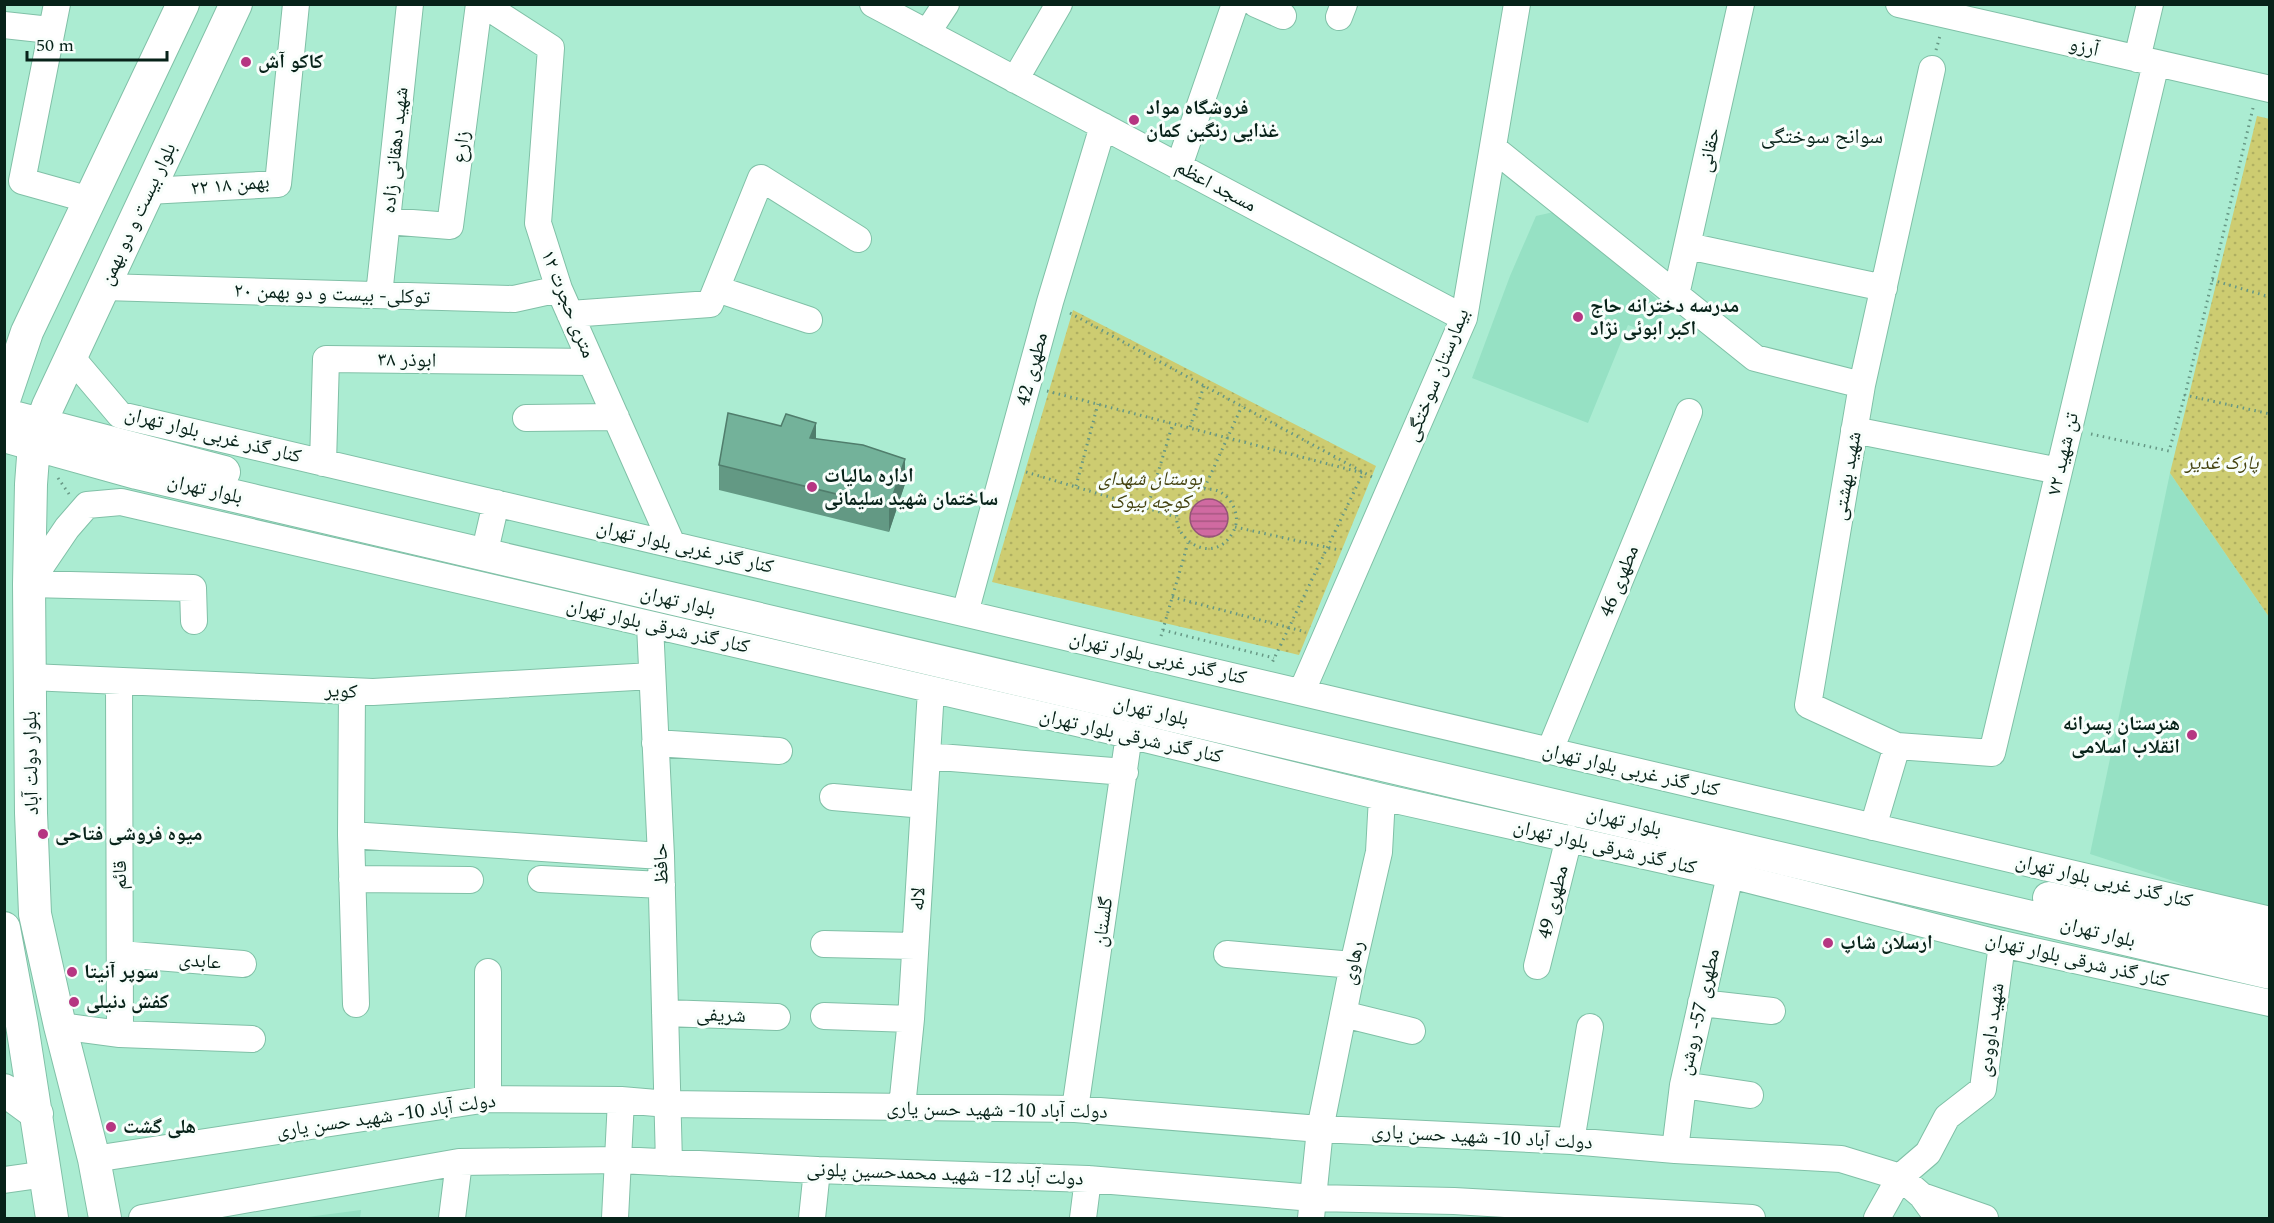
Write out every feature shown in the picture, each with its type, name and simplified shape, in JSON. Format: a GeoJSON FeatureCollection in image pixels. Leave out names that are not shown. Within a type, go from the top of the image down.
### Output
{"type":"FeatureCollection","features":[{"type":"Feature","properties":{"kind":"main road"},"geometry":{"type":"LineString","coordinates":[[4,400],[27,332],[183,4]]}},
{"type":"Feature","properties":{"kind":"main road","name":"بلوار بیست و دو بهمن"},"geometry":{"type":"LineString","coordinates":[[26,434],[71,357],[236,4]]}},
{"type":"Feature","properties":{"kind":"main road"},"geometry":{"type":"LineString","coordinates":[[4,339],[43,299]]}},
{"type":"Feature","properties":{"kind":"main road"},"geometry":{"type":"LineString","coordinates":[[4,414],[26,434]]}},
{"type":"Feature","properties":{"kind":"main road","name":"بلوار تهران"},"geometry":{"type":"LineString","coordinates":[[26,434],[138,473],[2270,973]]}},
{"type":"Feature","properties":{"kind":"main road","name":"بلوار تهران"},"geometry":{"type":"LineString","coordinates":[[26,434],[487,542],[2270,948]]}},
{"type":"Feature","properties":{"kind":"main road","name":"بلوار دولت آباد"},"geometry":{"type":"LineString","coordinates":[[26,434],[35,914],[60,1026],[94,1159],[105,1218]]}},
{"type":"Feature","properties":{"kind":"main road"},"geometry":{"type":"LineString","coordinates":[[6,949],[13,1026],[37,1114],[52,1218]]}},
{"type":"Feature","properties":{"kind":"main road"},"geometry":{"type":"LineString","coordinates":[[13,1026],[60,1026]]}},
{"type":"Feature","properties":{"kind":"main road"},"geometry":{"type":"LineString","coordinates":[[4,1090],[37,1114]]}},
{"type":"Feature","properties":{"kind":"street"},"geometry":{"type":"LineString","coordinates":[[57,4],[50,30],[22,181],[90,200]]}},
{"type":"Feature","properties":{"kind":"street","name":"۲۲ بهمن ۱۸"},"geometry":{"type":"LineString","coordinates":[[148,191],[278,184],[296,4]]}},
{"type":"Feature","properties":{"kind":"street","name":"شهید دهقانی زاده"},"geometry":{"type":"LineString","coordinates":[[379,295],[410,4]]}},
{"type":"Feature","properties":{"kind":"street","name":"زارع"},"geometry":{"type":"LineString","coordinates":[[387,221],[450,226],[481,4]]}},
{"type":"Feature","properties":{"kind":"street","name":"۱۲ متری حجرت"},"geometry":{"type":"LineString","coordinates":[[481,4],[552,48],[538,223],[559,289],[672,544]]}},
{"type":"Feature","properties":{"kind":"street","name":"مسجد اعظم"},"geometry":{"type":"LineString","coordinates":[[873,4],[1464,318]]}},
{"type":"Feature","properties":{"kind":"street"},"geometry":{"type":"LineString","coordinates":[[927,33],[946,4]]}},
{"type":"Feature","properties":{"kind":"street"},"geometry":{"type":"LineString","coordinates":[[1015,80],[1059,4]]}},
{"type":"Feature","properties":{"kind":"street"},"geometry":{"type":"LineString","coordinates":[[1179,166],[1234,4]]}},
{"type":"Feature","properties":{"kind":"street"},"geometry":{"type":"LineString","coordinates":[[1256,4],[1283,16]]}},
{"type":"Feature","properties":{"kind":"street","name":"بیمارستان سوختگی"},"geometry":{"type":"LineString","coordinates":[[1302,691],[1464,318],[1517,4]]}},
{"type":"Feature","properties":{"kind":"street","name":"حقانی"},"geometry":{"type":"LineString","coordinates":[[1676,295],[1741,4]]}},
{"type":"Feature","properties":{"kind":"street","name":"آرزو"},"geometry":{"type":"LineString","coordinates":[[1899,4],[2264,87]]}},
{"type":"Feature","properties":{"kind":"street","name":"۷۲ تن شهید"},"geometry":{"type":"LineString","coordinates":[[1897,746],[1992,753],[2069,429],[2146,61],[2150,4]]}},
{"type":"Feature","properties":{"kind":"street"},"geometry":{"type":"LineString","coordinates":[[4,25],[50,30]]}},
{"type":"Feature","properties":{"kind":"street","name":"شهید بهشتی"},"geometry":{"type":"LineString","coordinates":[[1897,746],[1808,705],[1862,385],[1932,69]]}},
{"type":"Feature","properties":{"kind":"street","name":"مطهری 42"},"geometry":{"type":"LineString","coordinates":[[965,613],[1050,302],[1103,126]]}},
{"type":"Feature","properties":{"kind":"street"},"geometry":{"type":"LineString","coordinates":[[1493,148],[1755,358],[1862,385]]}},
{"type":"Feature","properties":{"kind":"street"},"geometry":{"type":"LineString","coordinates":[[570,314],[710,304],[761,178],[858,239]]}},
{"type":"Feature","properties":{"kind":"street"},"geometry":{"type":"LineString","coordinates":[[1688,246],[1884,288]]}},
{"type":"Feature","properties":{"kind":"street","name":"توکلی- بیست و دو بهمن ۲۰"},"geometry":{"type":"LineString","coordinates":[[104,287],[514,299],[559,289]]}},
{"type":"Feature","properties":{"kind":"street"},"geometry":{"type":"LineString","coordinates":[[717,288],[809,320]]}},
{"type":"Feature","properties":{"kind":"street","name":"کنار گذر غربی بلوار تهران"},"geometry":{"type":"LineString","coordinates":[[71,357],[120,415],[2270,920]]}},
{"type":"Feature","properties":{"kind":"street","name":"۳۸ ابوذر"},"geometry":{"type":"LineString","coordinates":[[323,463],[326,359],[591,362]]}},
{"type":"Feature","properties":{"kind":"street","name":"مطهری 46"},"geometry":{"type":"LineString","coordinates":[[1550,750],[1689,412]]}},
{"type":"Feature","properties":{"kind":"street"},"geometry":{"type":"LineString","coordinates":[[526,418],[616,417]]}},
{"type":"Feature","properties":{"kind":"street"},"geometry":{"type":"LineString","coordinates":[[1854,430],[2059,471]]}},
{"type":"Feature","properties":{"kind":"street"},"geometry":{"type":"LineString","coordinates":[[249,531],[256,501]]}},
{"type":"Feature","properties":{"kind":"street","name":"کنار گذر شرقی بلوار تهران"},"geometry":{"type":"LineString","coordinates":[[29,584],[66,528],[87,505],[121,502],[1129,735],[1382,798],[1730,875],[2002,944],[2270,1003]]}},
{"type":"Feature","properties":{"kind":"street"},"geometry":{"type":"LineString","coordinates":[[487,542],[496,503]]}},
{"type":"Feature","properties":{"kind":"street"},"geometry":{"type":"LineString","coordinates":[[29,584],[193,588],[194,621]]}},
{"type":"Feature","properties":{"kind":"street","name":"حافظ"},"geometry":{"type":"LineString","coordinates":[[650,625],[661,856],[669,1163]]}},
{"type":"Feature","properties":{"kind":"street","name":"کویر"},"geometry":{"type":"LineString","coordinates":[[30,677],[373,692],[652,676]]}},
{"type":"Feature","properties":{"kind":"street","name":"قائم"},"geometry":{"type":"LineString","coordinates":[[119,681],[120,1034]]}},
{"type":"Feature","properties":{"kind":"street","name":"لاله"},"geometry":{"type":"LineString","coordinates":[[903,1107],[911,1019],[932,690]]}},
{"type":"Feature","properties":{"kind":"street"},"geometry":{"type":"LineString","coordinates":[[352,691],[351,835],[356,1004]]}},
{"type":"Feature","properties":{"kind":"street","name":"گلستان"},"geometry":{"type":"LineString","coordinates":[[1075,1109],[1129,735]]}},
{"type":"Feature","properties":{"kind":"street"},"geometry":{"type":"LineString","coordinates":[[656,743],[779,751]]}},
{"type":"Feature","properties":{"kind":"street"},"geometry":{"type":"LineString","coordinates":[[1872,827],[1897,746]]}},
{"type":"Feature","properties":{"kind":"street"},"geometry":{"type":"LineString","coordinates":[[927,756],[1125,772]]}},
{"type":"Feature","properties":{"kind":"street"},"geometry":{"type":"LineString","coordinates":[[833,797],[924,805]]}},
{"type":"Feature","properties":{"kind":"street","name":"رهاوی"},"geometry":{"type":"LineString","coordinates":[[1312,1208],[1320,1129],[1353,965],[1379,852],[1382,798]]}},
{"type":"Feature","properties":{"kind":"street"},"geometry":{"type":"LineString","coordinates":[[351,835],[661,856]]}},
{"type":"Feature","properties":{"kind":"street","name":"مطهری 49"},"geometry":{"type":"LineString","coordinates":[[1537,966],[1569,838]]}},
{"type":"Feature","properties":{"kind":"street","name":"مطهری 57- روشن"},"geometry":{"type":"LineString","coordinates":[[1675,1150],[1683,1085],[1730,875]]}},
{"type":"Feature","properties":{"kind":"street"},"geometry":{"type":"LineString","coordinates":[[352,879],[470,880]]}},
{"type":"Feature","properties":{"kind":"street"},"geometry":{"type":"LineString","coordinates":[[541,879],[662,885]]}},
{"type":"Feature","properties":{"kind":"street"},"geometry":{"type":"LineString","coordinates":[[824,944],[915,946]]}},
{"type":"Feature","properties":{"kind":"street","name":"شهید داوودی"},"geometry":{"type":"LineString","coordinates":[[1877,1218],[1900,1178],[1928,1153],[1947,1117],[1983,1089],[2002,944]]}},
{"type":"Feature","properties":{"kind":"street","name":"عابدی"},"geometry":{"type":"LineString","coordinates":[[120,954],[243,964]]}},
{"type":"Feature","properties":{"kind":"street"},"geometry":{"type":"LineString","coordinates":[[1227,954],[1353,965]]}},
{"type":"Feature","properties":{"kind":"street"},"geometry":{"type":"LineString","coordinates":[[488,972],[488,1099]]}},
{"type":"Feature","properties":{"kind":"street"},"geometry":{"type":"LineString","coordinates":[[1701,1003],[1772,1011]]}},
{"type":"Feature","properties":{"kind":"street","name":"شریفی"},"geometry":{"type":"LineString","coordinates":[[665,1013],[777,1017]]}},
{"type":"Feature","properties":{"kind":"street"},"geometry":{"type":"LineString","coordinates":[[1343,1014],[1412,1031]]}},
{"type":"Feature","properties":{"kind":"street"},"geometry":{"type":"LineString","coordinates":[[824,1016],[911,1019]]}},
{"type":"Feature","properties":{"kind":"street"},"geometry":{"type":"LineString","coordinates":[[60,1026],[120,1034],[252,1039]]}},
{"type":"Feature","properties":{"kind":"street"},"geometry":{"type":"LineString","coordinates":[[1571,1141],[1590,1027]]}},
{"type":"Feature","properties":{"kind":"street"},"geometry":{"type":"LineString","coordinates":[[1683,1085],[1750,1095]]}},
{"type":"Feature","properties":{"kind":"street","name":"دولت آباد 10- شهید حسن یاری"},"geometry":{"type":"LineString","coordinates":[[94,1159],[488,1099],[621,1100],[668,1104],[1075,1109],[1320,1129],[1571,1141],[1675,1150],[1841,1159],[1900,1178]]}},
{"type":"Feature","properties":{"kind":"street"},"geometry":{"type":"LineString","coordinates":[[615,1218],[621,1100]]}},
{"type":"Feature","properties":{"kind":"street","name":"دولت آباد 12- شهید محمدحسین پلونی"},"geometry":{"type":"LineString","coordinates":[[142,1218],[459,1162],[619,1160],[817,1170],[1088,1179],[1312,1208],[1752,1218]]}},
{"type":"Feature","properties":{"kind":"street"},"geometry":{"type":"LineString","coordinates":[[452,1218],[459,1162]]}},
{"type":"Feature","properties":{"kind":"street"},"geometry":{"type":"LineString","coordinates":[[812,1218],[817,1170]]}},
{"type":"Feature","properties":{"kind":"street"},"geometry":{"type":"LineString","coordinates":[[4,1180],[46,1174]]}},
{"type":"Feature","properties":{"kind":"street"},"geometry":{"type":"LineString","coordinates":[[1900,1178],[1922,1196],[1938,1218]]}},
{"type":"Feature","properties":{"kind":"street"},"geometry":{"type":"LineString","coordinates":[[1083,1218],[1088,1179]]}},
{"type":"Feature","properties":{"kind":"street"},"geometry":{"type":"LineString","coordinates":[[1922,1196],[1985,1218]]}},
{"type":"Feature","properties":{"kind":"path"},"geometry":{"type":"LineString","coordinates":[[1932,69],[1944,15]]}},
{"type":"Feature","properties":{"kind":"path"},"geometry":{"type":"LineString","coordinates":[[2069,429],[2169,451],[2264,87]]}},
{"type":"Feature","properties":{"kind":"path"},"geometry":{"type":"LineString","coordinates":[[2212,280],[2270,297]]}},
{"type":"Feature","properties":{"kind":"path"},"geometry":{"type":"LineString","coordinates":[[1050,302],[1391,487]]}},
{"type":"Feature","properties":{"kind":"path"},"geometry":{"type":"LineString","coordinates":[[1028,386],[1363,473]]}},
{"type":"Feature","properties":{"kind":"path"},"geometry":{"type":"LineString","coordinates":[[1190,427],[1204,386]]}},
{"type":"Feature","properties":{"kind":"path"},"geometry":{"type":"LineString","coordinates":[[2185,395],[2270,414]]}},
{"type":"Feature","properties":{"kind":"path"},"geometry":{"type":"LineString","coordinates":[[1076,487],[1098,404]]}},
{"type":"Feature","properties":{"kind":"path"},"geometry":{"type":"LineString","coordinates":[[1204,489],[1242,406]]}},
{"type":"Feature","properties":{"kind":"path"},"geometry":{"type":"LineString","coordinates":[[1147,509],[1173,423]]}},
{"type":"Feature","properties":{"kind":"path"},"geometry":{"type":"LineString","coordinates":[[1006,466],[1176,518]]}},
{"type":"Feature","properties":{"kind":"path"},"geometry":{"type":"LineString","coordinates":[[1263,683],[1363,473]]}},
{"type":"Feature","properties":{"kind":"path"},"geometry":{"type":"LineString","coordinates":[[1204,489],[1218,491],[1230,500],[1236,513],[1235,527],[1228,539],[1216,547],[1202,548],[1188,543],[1179,532],[1176,518],[1180,504],[1190,493],[1204,489]]}},
{"type":"Feature","properties":{"kind":"path"},"geometry":{"type":"LineString","coordinates":[[1235,527],[1361,556]]}},
{"type":"Feature","properties":{"kind":"path"},"geometry":{"type":"LineString","coordinates":[[1155,659],[1188,543]]}},
{"type":"Feature","properties":{"kind":"path"},"geometry":{"type":"LineString","coordinates":[[1172,597],[1325,637]]}},
{"type":"Feature","properties":{"kind":"path"},"geometry":{"type":"LineString","coordinates":[[1163,630],[1274,658]]}},
{"type":"Feature","properties":{"kind":"shaded area","name":"مدرسه دخترانه حاج اکبر ابوئی نژاد"},"geometry":{"type":"Polygon","coordinates":[[[1558,211],[1668,309],[1649,333],[1628,325],[1588,423],[1472,378],[1510,276],[1536,216],[1558,211]]]}},
{"type":"Feature","properties":{"kind":"shaded area","name":"هنرستان پسرانه انقلاب اسلامی"},"geometry":{"type":"Polygon","coordinates":[[[2170,473],[2269,617],[2269,912],[2090,854],[2170,473]]]}},
{"type":"Feature","properties":{"kind":"shaded area"},"geometry":{"type":"Polygon","coordinates":[[[1209,499],[1222,505],[1228,518],[1222,531],[1209,537],[1196,531],[1190,518],[1196,505],[1209,499]]]}},
{"type":"Feature","properties":{"kind":"shaded area"},"geometry":{"type":"Polygon","coordinates":[[[361,1210],[360,1218],[300,1218],[361,1210]]]}},
{"type":"Feature","properties":{"kind":"green space","name":"پارک غدیر"},"geometry":{"type":"Polygon","coordinates":[[[2257,116],[2270,119],[2269,617],[2170,473],[2257,116]]]}},
{"type":"Feature","properties":{"kind":"green space","name":"بوستان شهدای کوچه بیوک"},"geometry":{"type":"Polygon","coordinates":[[[1073,310],[1376,466],[1299,655],[992,582],[1073,310]]]}},
{"type":"Feature","properties":{"kind":"building"},"geometry":{"type":"Polygon","coordinates":[[[728,413],[781,426],[786,414],[816,423],[810,438],[863,445],[905,459],[889,507],[719,465],[728,413]]]}},
{"type":"Feature","properties":{"kind":"place","name":"کاکو آش"},"geometry":{"type":"Point","coordinates":[246,62]}},
{"type":"Feature","properties":{"kind":"place","name":"فروشگاه مواد غذایی رنگین کمان"},"geometry":{"type":"Point","coordinates":[1134,120]}},
{"type":"Feature","properties":{"kind":"place","name":"مدرسه دخترانه حاج اکبر ابوئی نژاد"},"geometry":{"type":"Point","coordinates":[1578,317]}},
{"type":"Feature","properties":{"kind":"place","name":"اداره مالیات ساختمان شهید سلیمانی"},"geometry":{"type":"Point","coordinates":[812,487]}},
{"type":"Feature","properties":{"kind":"place","name":"هنرستان پسرانه انقلاب اسلامی"},"geometry":{"type":"Point","coordinates":[2192,735]}},
{"type":"Feature","properties":{"kind":"place","name":"میوه فروشی فتاحی"},"geometry":{"type":"Point","coordinates":[43,834]}},
{"type":"Feature","properties":{"kind":"place","name":"ارسلان شاپ"},"geometry":{"type":"Point","coordinates":[1828,943]}},
{"type":"Feature","properties":{"kind":"place","name":"سوپر آنیتا"},"geometry":{"type":"Point","coordinates":[72,972]}},
{"type":"Feature","properties":{"kind":"place","name":"کفش دنیلی"},"geometry":{"type":"Point","coordinates":[74,1002]}},
{"type":"Feature","properties":{"kind":"place","name":"هلى گشت"},"geometry":{"type":"Point","coordinates":[111,1127]}},
{"type":"Feature","properties":{"kind":"district","name":"سوانح سوختگی"},"geometry":{"type":"Point","coordinates":[1822,137]}}]}
